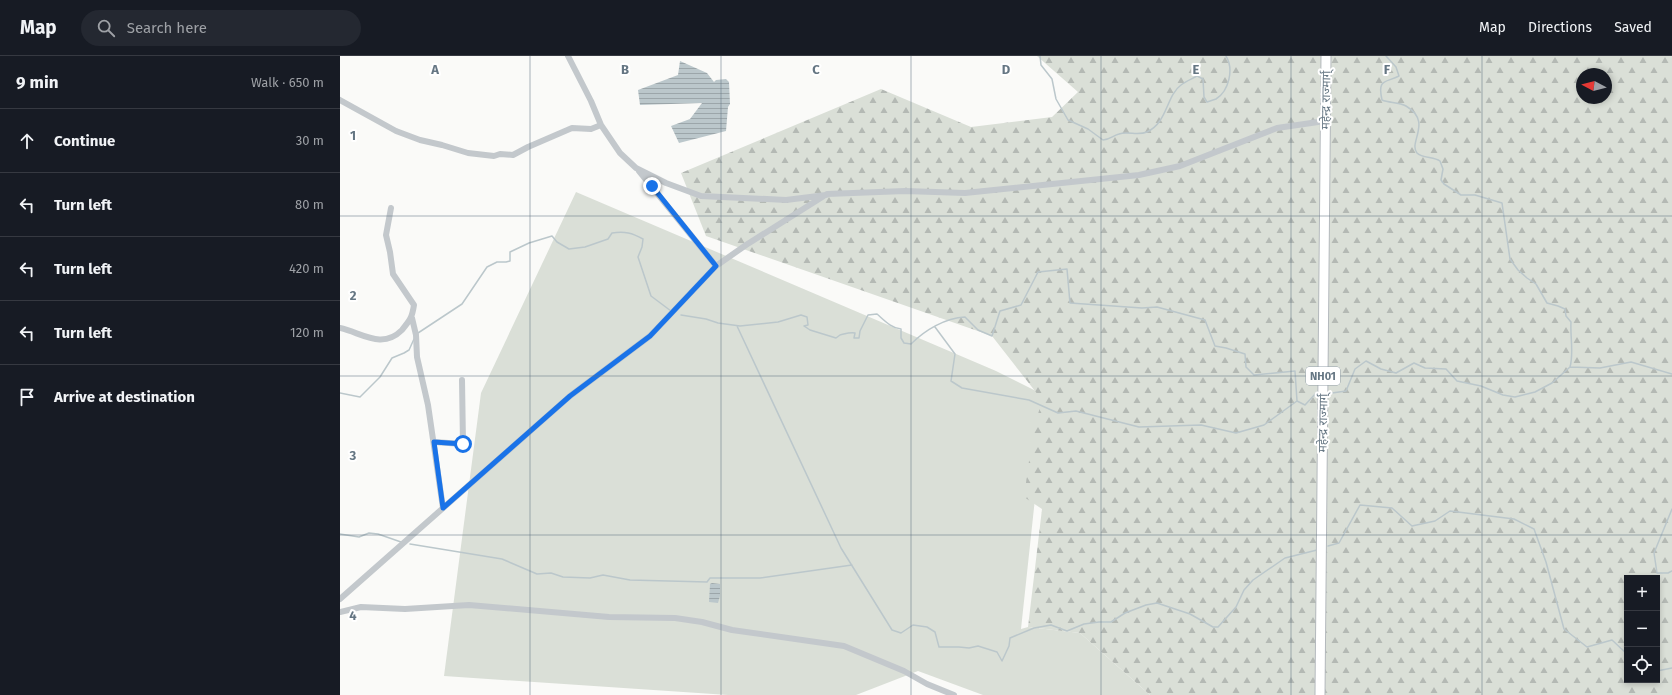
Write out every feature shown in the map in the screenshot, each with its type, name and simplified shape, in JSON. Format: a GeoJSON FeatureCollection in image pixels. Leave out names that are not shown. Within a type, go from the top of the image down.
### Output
{"type":"FeatureCollection","features":[{"type":"Feature","properties":{"kind":"highway","name":"महेन्द्र राज्मार्ग्"},"geometry":{"type":"LineString","coordinates":[[1320,695],[1326,56]]}},
{"type":"Feature","properties":{"kind":"street"},"geometry":{"type":"LineString","coordinates":[[568,56],[591,101],[601,125],[620,153],[636,168],[716,266]]}},
{"type":"Feature","properties":{"kind":"street"},"geometry":{"type":"LineString","coordinates":[[340,100],[396,131],[420,140],[468,153],[494,156],[500,154],[513,155],[572,128],[592,129],[601,125]]}},
{"type":"Feature","properties":{"kind":"street"},"geometry":{"type":"LineString","coordinates":[[636,168],[666,184],[701,196],[786,200],[827,194],[905,191],[965,193],[1140,175],[1180,166],[1277,128],[1325,121]]}},
{"type":"Feature","properties":{"kind":"street"},"geometry":{"type":"LineString","coordinates":[[340,599],[570,396],[650,336],[716,266],[746,245],[827,194]]}},
{"type":"Feature","properties":{"kind":"street"},"geometry":{"type":"LineString","coordinates":[[391,208],[386,235],[393,274],[414,305],[412,318],[416,335],[417,357],[428,405],[443,508]]}},
{"type":"Feature","properties":{"kind":"street"},"geometry":{"type":"LineString","coordinates":[[340,328],[378,340],[390,339],[412,318]]}},
{"type":"Feature","properties":{"kind":"street"},"geometry":{"type":"LineString","coordinates":[[434,442],[463,444],[462,380]]}},
{"type":"Feature","properties":{"kind":"street"},"geometry":{"type":"LineString","coordinates":[[340,612],[362,607],[405,609],[469,605],[609,617],[675,618],[702,622],[732,630],[844,646],[904,671],[927,684],[954,695]]}},
{"type":"Feature","properties":{"kind":"green space"},"geometry":{"type":"Polygon","coordinates":[[[1037,56],[1672,56],[1672,695],[1150,695],[1080,633],[1028,627],[1042,509],[1024,497],[1033,432],[1042,400],[992,336],[706,236],[681,173],[881,89],[971,127],[1052,117],[1078,92],[1037,56]]]}},
{"type":"Feature","properties":{"kind":"green space"},"geometry":{"type":"Polygon","coordinates":[[[576,192],[996,371],[1046,396],[1021,629],[1028,627],[1080,633],[1150,695],[983,695],[918,671],[856,695],[728,695],[444,676],[481,393],[576,192]]]}},
{"type":"Feature","properties":{"kind":"shaded area"},"geometry":{"type":"Polygon","coordinates":[[[680,61],[707,73],[714,82],[716,80],[726,79],[729,82],[730,104],[728,107],[726,131],[679,143],[671,126],[690,119],[702,103],[640,105],[638,90],[678,75],[680,61]]]}},
{"type":"Feature","properties":{"kind":"shaded area"},"geometry":{"type":"Polygon","coordinates":[[[710,584],[720,584],[720,596],[718,603],[709,602],[710,584]]]}},
{"type":"Feature","properties":{"kind":"waterway"},"geometry":{"type":"LineString","coordinates":[[1040,56],[1041,65],[1052,79],[1056,99],[1068,120],[1088,129],[1103,140],[1122,133],[1144,133],[1154,128],[1163,116],[1176,90],[1197,76],[1203,79],[1204,97],[1207,102],[1216,99],[1224,91],[1229,79],[1230,67],[1226,56]]}},
{"type":"Feature","properties":{"kind":"waterway"},"geometry":{"type":"LineString","coordinates":[[1386,56],[1396,67],[1399,76],[1384,82],[1381,88],[1382,100],[1406,106],[1414,112],[1418,119],[1419,125],[1415,143],[1417,153],[1419,155],[1440,161],[1443,169],[1441,180],[1444,184],[1461,195],[1475,195],[1502,203],[1510,259],[1518,270],[1536,284],[1547,303],[1565,309],[1566,316],[1571,322],[1572,356],[1570,367]]}},
{"type":"Feature","properties":{"kind":"waterway"},"geometry":{"type":"LineString","coordinates":[[418,333],[462,304],[487,267],[497,262],[510,261],[510,252],[529,243],[552,236],[557,242],[569,249],[585,247],[608,239],[612,233],[628,233],[643,239],[638,257],[651,296],[671,311]]}},
{"type":"Feature","properties":{"kind":"waterway"},"geometry":{"type":"LineString","coordinates":[[681,315],[740,326],[778,322],[801,315],[807,317],[808,325],[804,326],[810,330],[836,338],[840,335],[855,333],[854,338],[859,338],[860,331],[868,315],[877,314],[891,325],[901,329],[901,338],[904,343],[911,344],[923,334],[943,322],[965,317],[978,330],[992,336],[1000,311],[1021,305],[1038,272],[1067,269],[1070,303],[1142,308],[1157,307],[1205,320],[1215,346],[1245,354],[1246,367],[1254,375],[1295,371],[1297,401],[1305,405],[1317,392]]}},
{"type":"Feature","properties":{"kind":"waterway"},"geometry":{"type":"LineString","coordinates":[[737,326],[841,548],[892,630],[901,633],[913,625],[927,627],[935,632],[939,647],[969,648],[978,646],[997,652],[1002,661],[1009,646],[1010,638],[1034,628],[1051,625],[1067,631],[1084,624],[1111,622],[1125,613],[1146,605],[1157,603],[1190,614],[1213,627],[1218,627],[1236,607],[1244,590],[1253,580],[1285,558],[1317,550]]}},
{"type":"Feature","properties":{"kind":"waterway"},"geometry":{"type":"LineString","coordinates":[[935,327],[955,354],[951,381],[962,388],[1029,400],[1058,413],[1076,411],[1139,427],[1201,425],[1236,433],[1264,425],[1297,401]]}},
{"type":"Feature","properties":{"kind":"waterway"},"geometry":{"type":"LineString","coordinates":[[340,393],[360,397],[380,377],[392,358],[409,350],[414,339]]}},
{"type":"Feature","properties":{"kind":"waterway"},"geometry":{"type":"LineString","coordinates":[[1332,393],[1346,391],[1355,369],[1366,361],[1381,369],[1396,373],[1414,363],[1425,368],[1446,369],[1457,381],[1481,386],[1503,395],[1515,397],[1535,392],[1552,383],[1570,367],[1600,368],[1631,362],[1672,374]]}},
{"type":"Feature","properties":{"kind":"waterway"},"geometry":{"type":"LineString","coordinates":[[1328,546],[1339,543],[1360,505],[1392,508],[1412,526],[1435,521],[1450,511],[1514,519],[1534,529],[1546,562],[1564,629],[1587,647],[1612,640],[1624,651]]}},
{"type":"Feature","properties":{"kind":"waterway"},"geometry":{"type":"LineString","coordinates":[[1672,509],[1654,553],[1657,573],[1668,573],[1672,571]]}},
{"type":"Feature","properties":{"kind":"waterway"},"geometry":{"type":"LineString","coordinates":[[340,534],[359,537],[369,533],[378,534],[401,542]]}},
{"type":"Feature","properties":{"kind":"waterway"},"geometry":{"type":"LineString","coordinates":[[410,544],[502,559],[537,574],[551,573],[563,577],[590,578],[603,575],[630,580],[707,582],[710,578],[760,578],[852,565]]}},
{"type":"Feature","properties":{"kind":"waterway"},"geometry":{"type":"LineString","coordinates":[[1660,670],[1672,668]]}},
{"type":"Feature","properties":{"kind":"route"},"geometry":{"type":"LineString","coordinates":[[463,444],[434,442],[443,508],[570,396],[650,336],[716,266],[652,186]]}}]}
